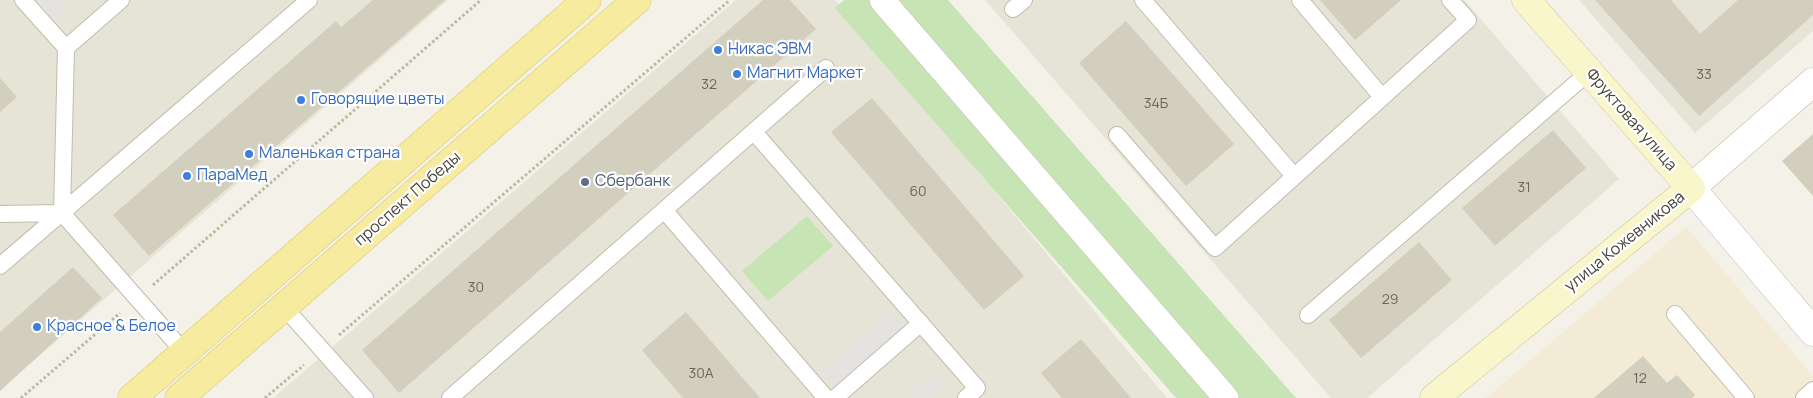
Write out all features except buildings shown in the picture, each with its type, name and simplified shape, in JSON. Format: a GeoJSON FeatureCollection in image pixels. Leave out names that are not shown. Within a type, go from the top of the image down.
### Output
{"type":"FeatureCollection","features":[{"type":"Feature","properties":{"kind":"main road","name":"проспект Победы"},"geometry":{"type":"LineString","coordinates":[[132,398],[586,0]]}},
{"type":"Feature","properties":{"kind":"main road","name":"проспект Победы"},"geometry":{"type":"LineString","coordinates":[[179,398],[637,0]]}},
{"type":"Feature","properties":{"kind":"main road","name":"Фруктовая улица"},"geometry":{"type":"LineString","coordinates":[[1526,0],[1691,188]]}},
{"type":"Feature","properties":{"kind":"main road","name":"улица Кожевникова"},"geometry":{"type":"LineString","coordinates":[[1434,398],[1691,188]]}},
{"type":"Feature","properties":{"kind":"street"},"geometry":{"type":"LineString","coordinates":[[882,0],[1226,398]]}},
{"type":"Feature","properties":{"kind":"street","name":"улица Кожевникова"},"geometry":{"type":"LineString","coordinates":[[1691,188],[1813,82]]}},
{"type":"Feature","properties":{"kind":"street","name":"Фруктовая улица"},"geometry":{"type":"LineString","coordinates":[[1691,188],[1813,332]]}},
{"type":"Feature","properties":{"kind":"lane"},"geometry":{"type":"LineString","coordinates":[[23,0],[66,48],[62,213],[185,353]]}},
{"type":"Feature","properties":{"kind":"lane"},"geometry":{"type":"LineString","coordinates":[[66,48],[121,0]]}},
{"type":"Feature","properties":{"kind":"lane"},"geometry":{"type":"LineString","coordinates":[[0,266],[309,0]]}},
{"type":"Feature","properties":{"kind":"lane"},"geometry":{"type":"LineString","coordinates":[[1143,0],[1294,176]]}},
{"type":"Feature","properties":{"kind":"lane"},"geometry":{"type":"LineString","coordinates":[[1300,0],[1382,97]]}},
{"type":"Feature","properties":{"kind":"lane"},"geometry":{"type":"LineString","coordinates":[[1117,135],[1215,248],[1468,20],[1450,0]]}},
{"type":"Feature","properties":{"kind":"lane"},"geometry":{"type":"LineString","coordinates":[[450,398],[826,68]]}},
{"type":"Feature","properties":{"kind":"lane"},"geometry":{"type":"LineString","coordinates":[[1308,315],[1589,72]]}},
{"type":"Feature","properties":{"kind":"lane"},"geometry":{"type":"LineString","coordinates":[[754,132],[978,388],[966,398]]}},
{"type":"Feature","properties":{"kind":"lane"},"geometry":{"type":"LineString","coordinates":[[664,210],[826,398]]}},
{"type":"Feature","properties":{"kind":"lane"},"geometry":{"type":"LineString","coordinates":[[0,214],[62,213]]}},
{"type":"Feature","properties":{"kind":"lane"},"geometry":{"type":"LineString","coordinates":[[284,307],[365,398]]}},
{"type":"Feature","properties":{"kind":"lane"},"geometry":{"type":"LineString","coordinates":[[1675,314],[1746,398]]}},
{"type":"Feature","properties":{"kind":"lane"},"geometry":{"type":"LineString","coordinates":[[835,398],[921,323]]}},
{"type":"Feature","properties":{"kind":"lane"},"geometry":{"type":"LineString","coordinates":[[1804,398],[1813,390]]}},
{"type":"Feature","properties":{"kind":"path"},"geometry":{"type":"LineString","coordinates":[[21,398],[481,0]]}},
{"type":"Feature","properties":{"kind":"path"},"geometry":{"type":"LineString","coordinates":[[265,398],[730,0]]}},
{"type":"Feature","properties":{"kind":"shaded area"},"geometry":{"type":"Polygon","coordinates":[[[0,0],[448,0],[0,390],[0,0]]]}},
{"type":"Feature","properties":{"kind":"shaded area"},"geometry":{"type":"Polygon","coordinates":[[[34,0],[60,0],[69,11],[54,24],[34,0]]]}},
{"type":"Feature","properties":{"kind":"shaded area"},"geometry":{"type":"Polygon","coordinates":[[[736,0],[835,0],[1167,398],[273,398],[736,0]]]}},
{"type":"Feature","properties":{"kind":"shaded area"},"geometry":{"type":"Polygon","coordinates":[[[985,0],[1464,0],[1619,179],[1367,398],[1331,398],[985,0]]]}},
{"type":"Feature","properties":{"kind":"shaded area"},"geometry":{"type":"Polygon","coordinates":[[[1579,0],[1813,0],[1813,31],[1695,133],[1579,0]]]}},
{"type":"Feature","properties":{"kind":"shaded area"},"geometry":{"type":"Polygon","coordinates":[[[1686,227],[1813,376],[1813,398],[1486,398],[1686,227]]]}},
{"type":"Feature","properties":{"kind":"shaded area"},"geometry":{"type":"Polygon","coordinates":[[[890,312],[904,327],[835,387],[822,371],[890,312]]]}},
{"type":"Feature","properties":{"kind":"shaded area"},"geometry":{"type":"Polygon","coordinates":[[[935,371],[948,386],[934,398],[904,398],[935,371]]]}},
{"type":"Feature","properties":{"kind":"green space"},"geometry":{"type":"Polygon","coordinates":[[[844,0],[948,0],[1296,398],[1176,398],[835,8],[844,0]]]}},
{"type":"Feature","properties":{"kind":"green space"},"geometry":{"type":"Polygon","coordinates":[[[807,216],[833,246],[768,301],[742,271],[807,216]]]}},
{"type":"Feature","properties":{"kind":"place","name":"Никас ЭВМ"},"geometry":{"type":"Point","coordinates":[718,50]}},
{"type":"Feature","properties":{"kind":"place","name":"Магнит Маркет"},"geometry":{"type":"Point","coordinates":[737,74]}},
{"type":"Feature","properties":{"kind":"place","name":"Говорящие цветы"},"geometry":{"type":"Point","coordinates":[301,100]}},
{"type":"Feature","properties":{"kind":"place","name":"Маленькая страна"},"geometry":{"type":"Point","coordinates":[249,154]}},
{"type":"Feature","properties":{"kind":"place","name":"ПараМед"},"geometry":{"type":"Point","coordinates":[187,176]}},
{"type":"Feature","properties":{"kind":"place","name":"Сбербанк"},"geometry":{"type":"Point","coordinates":[585,182]}},
{"type":"Feature","properties":{"kind":"place","name":"Красное & Белое"},"geometry":{"type":"Point","coordinates":[37,327]}}]}
